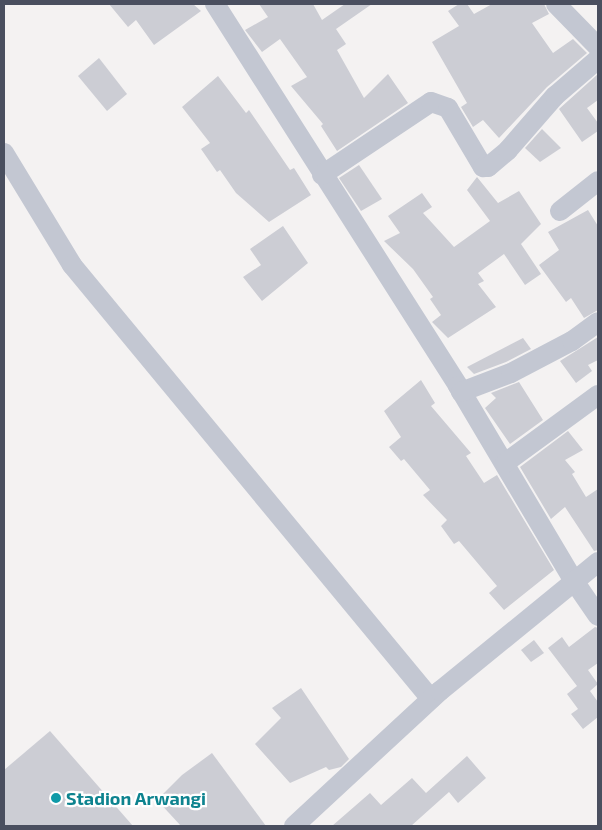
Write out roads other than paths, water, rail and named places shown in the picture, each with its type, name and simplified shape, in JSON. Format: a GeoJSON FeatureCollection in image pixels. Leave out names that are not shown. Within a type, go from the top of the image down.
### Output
{"type":"FeatureCollection","features":[{"type":"Feature","properties":{"kind":"street"},"geometry":{"type":"LineString","coordinates":[[215,4],[461,392],[574,582],[598,616]]}},
{"type":"Feature","properties":{"kind":"street"},"geometry":{"type":"LineString","coordinates":[[556,4],[598,47]]}},
{"type":"Feature","properties":{"kind":"street"},"geometry":{"type":"LineString","coordinates":[[322,174],[431,102],[448,108],[483,167],[488,167],[508,150],[555,96],[598,59]]}},
{"type":"Feature","properties":{"kind":"street"},"geometry":{"type":"LineString","coordinates":[[4,153],[72,264],[94,293],[431,699]]}},
{"type":"Feature","properties":{"kind":"street"},"geometry":{"type":"LineString","coordinates":[[560,212],[598,180]]}},
{"type":"Feature","properties":{"kind":"street"},"geometry":{"type":"LineString","coordinates":[[461,392],[512,373],[572,341],[598,322]]}},
{"type":"Feature","properties":{"kind":"street"},"geometry":{"type":"LineString","coordinates":[[505,464],[598,395]]}},
{"type":"Feature","properties":{"kind":"street"},"geometry":{"type":"LineString","coordinates":[[294,826],[431,699],[598,562]]}},
{"type":"Feature","properties":{"kind":"place","name":"Stadion Arwangi"},"geometry":{"type":"Point","coordinates":[56,798]}}]}
